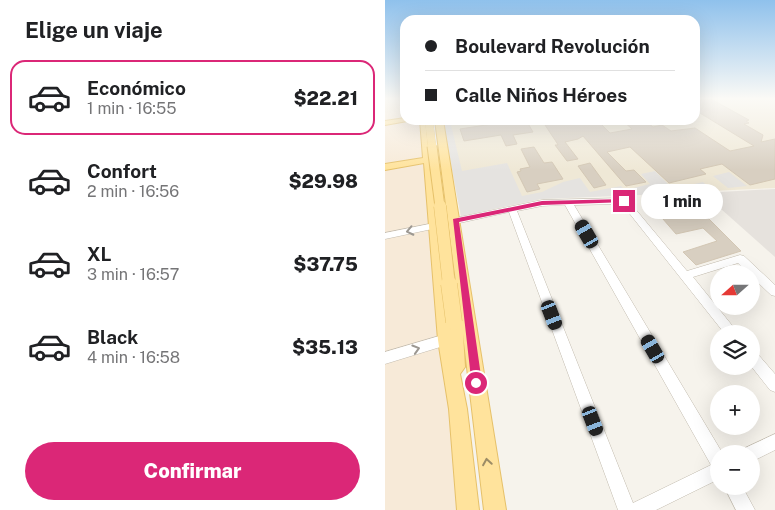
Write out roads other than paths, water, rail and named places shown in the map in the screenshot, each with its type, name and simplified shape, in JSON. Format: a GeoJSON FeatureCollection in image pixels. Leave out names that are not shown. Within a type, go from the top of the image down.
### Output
{"type":"FeatureCollection","features":[{"type":"Feature","properties":{"kind":"main road"},"geometry":{"type":"LineString","coordinates":[[424,125],[446,340],[458,409],[469,510]]}},
{"type":"Feature","properties":{"kind":"main road"},"geometry":{"type":"LineString","coordinates":[[430,125],[458,322],[478,401]]}},
{"type":"Feature","properties":{"kind":"main road"},"geometry":{"type":"LineString","coordinates":[[437,125],[458,322],[458,409]]}},
{"type":"Feature","properties":{"kind":"main road"},"geometry":{"type":"LineString","coordinates":[[438,125],[455,220],[478,401],[495,510]]}},
{"type":"Feature","properties":{"kind":"main road"},"geometry":{"type":"LineString","coordinates":[[385,167],[445,157]]}},
{"type":"Feature","properties":{"kind":"street"},"geometry":{"type":"LineString","coordinates":[[455,220],[511,208],[568,202],[624,201],[726,325]]}},
{"type":"Feature","properties":{"kind":"street"},"geometry":{"type":"LineString","coordinates":[[568,202],[710,447]]}},
{"type":"Feature","properties":{"kind":"street"},"geometry":{"type":"LineString","coordinates":[[511,208],[627,510]]}},
{"type":"Feature","properties":{"kind":"street"},"geometry":{"type":"LineString","coordinates":[[385,236],[434,226]]}},
{"type":"Feature","properties":{"kind":"street"},"geometry":{"type":"LineString","coordinates":[[685,275],[742,260],[775,292]]}},
{"type":"Feature","properties":{"kind":"street"},"geometry":{"type":"LineString","coordinates":[[385,358],[446,340]]}},
{"type":"Feature","properties":{"kind":"street"},"geometry":{"type":"LineString","coordinates":[[760,367],[775,385]]}},
{"type":"Feature","properties":{"kind":"street"},"geometry":{"type":"LineString","coordinates":[[760,450],[775,442]]}},
{"type":"Feature","properties":{"kind":"street"},"geometry":{"type":"LineString","coordinates":[[637,510],[710,474]]}},
{"type":"Feature","properties":{"kind":"street"},"geometry":{"type":"LineString","coordinates":[[737,495],[746,510]]}}]}
